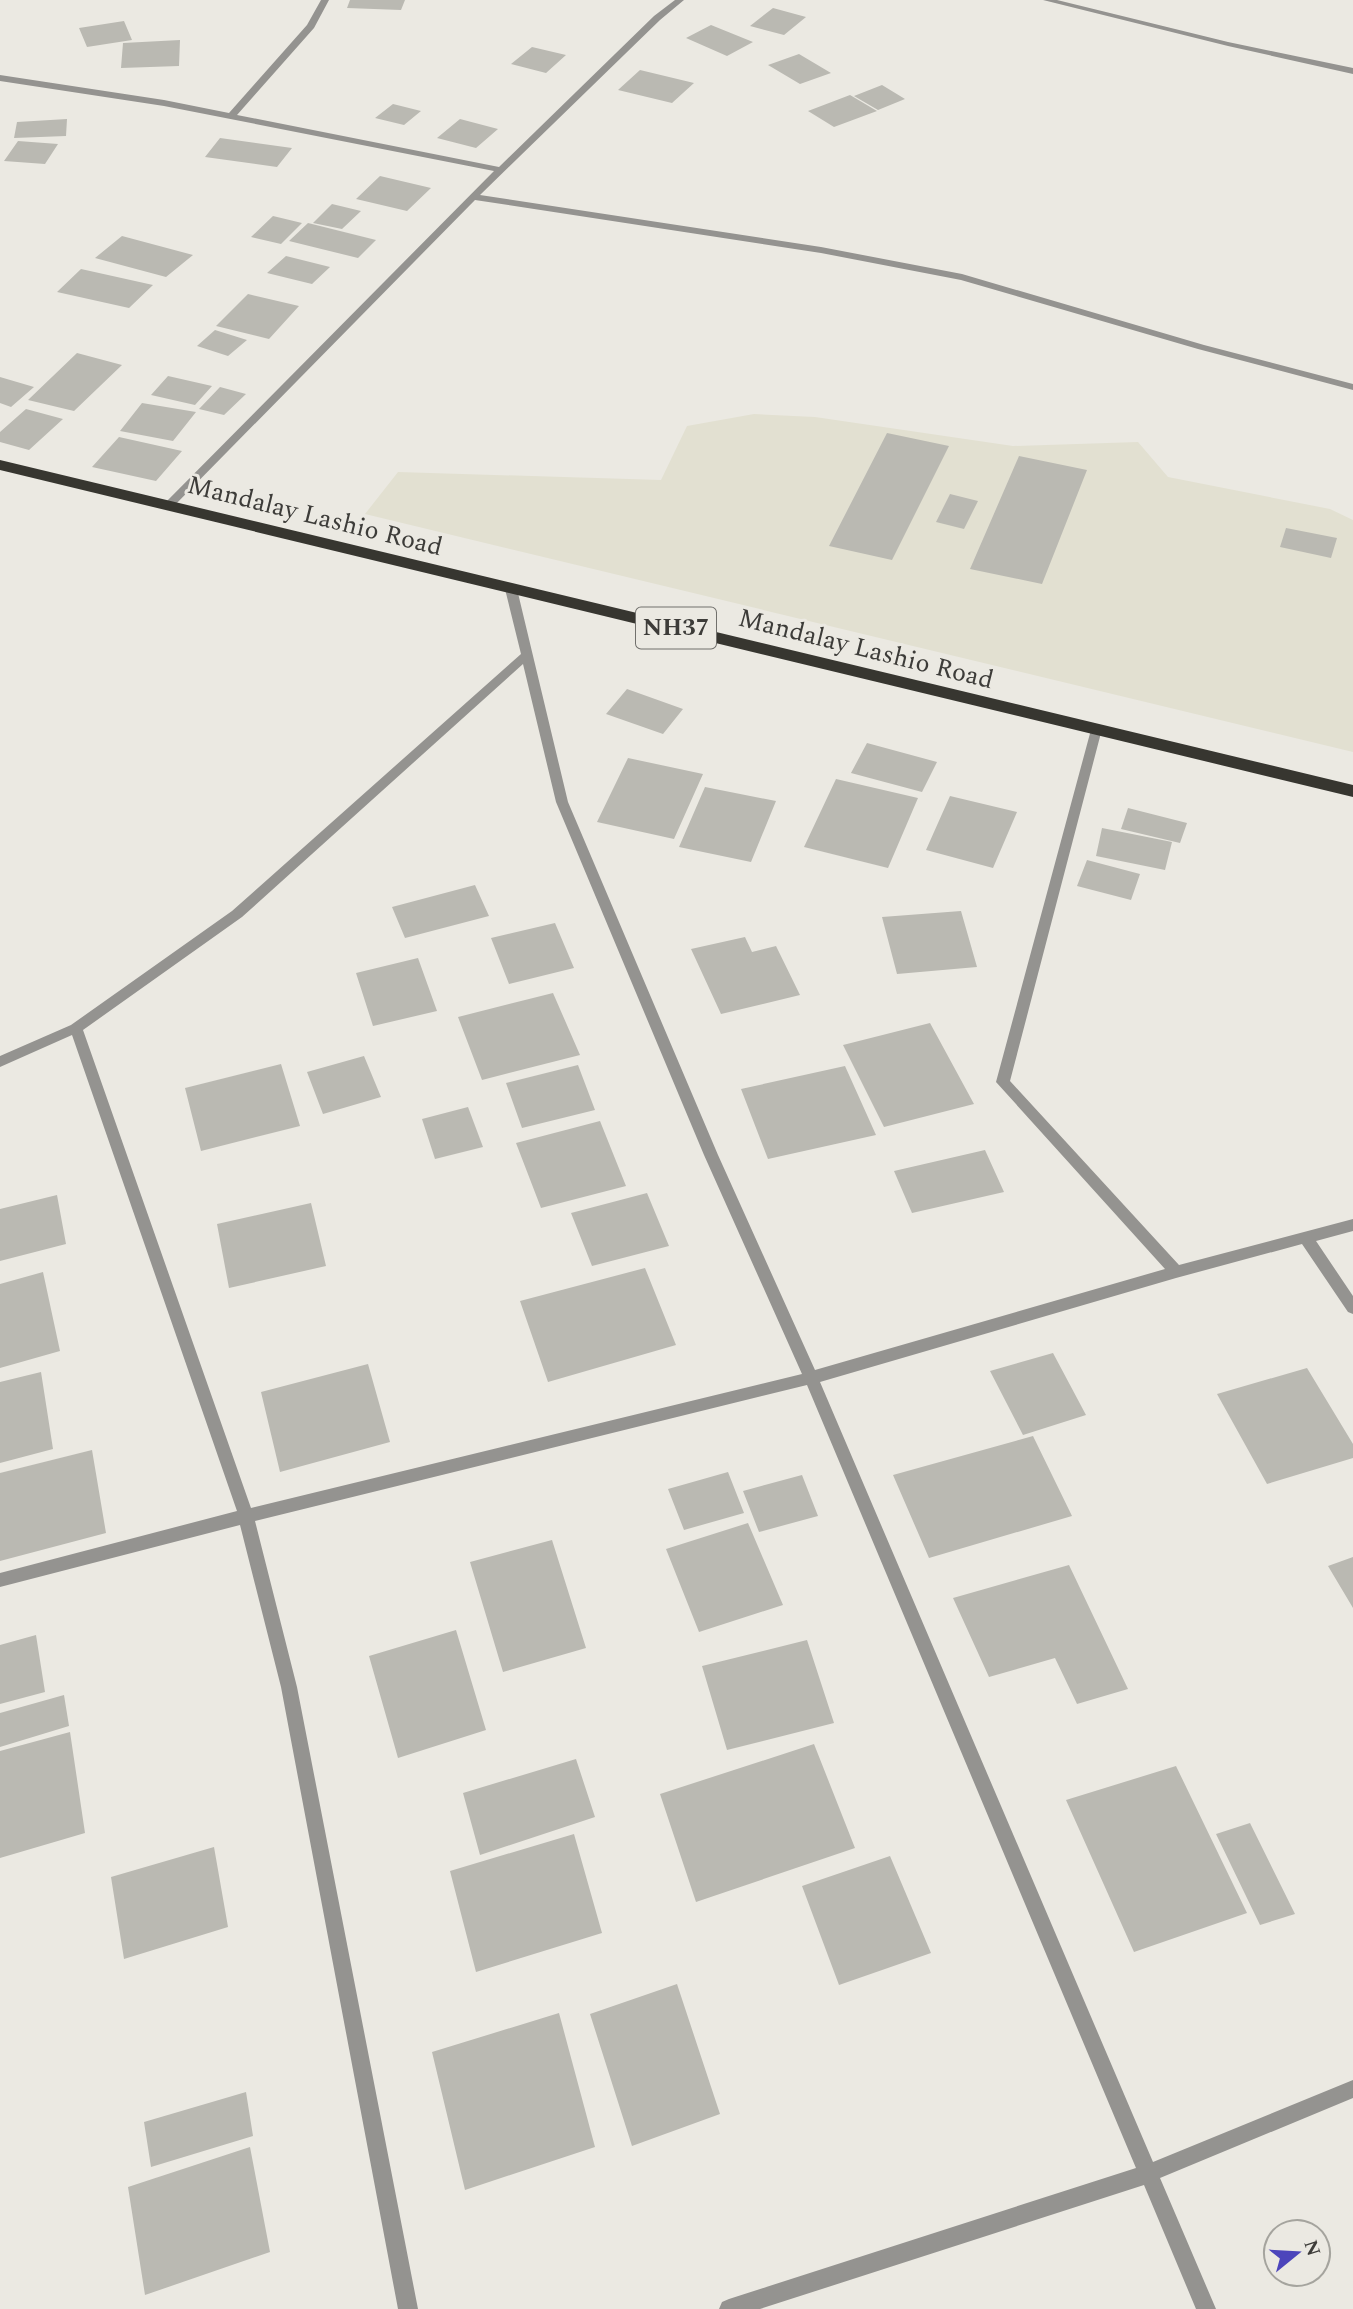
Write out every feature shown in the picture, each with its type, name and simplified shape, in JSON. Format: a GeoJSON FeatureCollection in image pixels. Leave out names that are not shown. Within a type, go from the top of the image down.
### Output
{"type":"FeatureCollection","features":[{"type":"Feature","properties":{"kind":"highway","name":"Mandalay Lashio Road"},"geometry":{"type":"LineString","coordinates":[[0,465],[1353,791]]}},
{"type":"Feature","properties":{"kind":"street"},"geometry":{"type":"LineString","coordinates":[[231,117],[311,26],[325,0]]}},
{"type":"Feature","properties":{"kind":"street"},"geometry":{"type":"LineString","coordinates":[[168,506],[501,170],[638,36],[680,0]]}},
{"type":"Feature","properties":{"kind":"street"},"geometry":{"type":"LineString","coordinates":[[1047,0],[1353,71]]}},
{"type":"Feature","properties":{"kind":"street"},"geometry":{"type":"LineString","coordinates":[[0,78],[164,103],[501,170]]}},
{"type":"Feature","properties":{"kind":"street"},"geometry":{"type":"LineString","coordinates":[[474,197],[821,250],[962,277],[1201,347],[1353,387]]}},
{"type":"Feature","properties":{"kind":"street"},"geometry":{"type":"LineString","coordinates":[[511,589],[562,802],[711,1155],[811,1378],[1206,2309]]}},
{"type":"Feature","properties":{"kind":"street"},"geometry":{"type":"LineString","coordinates":[[0,1062],[76,1028],[237,914],[527,655]]}},
{"type":"Feature","properties":{"kind":"street"},"geometry":{"type":"LineString","coordinates":[[1096,729],[1003,1082],[1176,1272]]}},
{"type":"Feature","properties":{"kind":"street"},"geometry":{"type":"LineString","coordinates":[[76,1028],[246,1516],[289,1687],[408,2309]]}},
{"type":"Feature","properties":{"kind":"street"},"geometry":{"type":"LineString","coordinates":[[0,1580],[246,1516],[811,1378],[1176,1272],[1353,1224]]}},
{"type":"Feature","properties":{"kind":"street"},"geometry":{"type":"LineString","coordinates":[[1306,1238],[1353,1308]]}},
{"type":"Feature","properties":{"kind":"street"},"geometry":{"type":"LineString","coordinates":[[729,2309],[1147,2174],[1353,2090]]}},
{"type":"Feature","properties":{"kind":"shaded area"},"geometry":{"type":"Polygon","coordinates":[[[754,414],[815,417],[1013,446],[1138,442],[1168,477],[1330,509],[1353,520],[1353,752],[365,514],[398,472],[661,480],[687,426],[754,414]]]}},
{"type":"Feature","properties":{"kind":"building"},"geometry":{"type":"Polygon","coordinates":[[[350,0],[405,0],[401,10],[347,8],[350,0]]]}},
{"type":"Feature","properties":{"kind":"building"},"geometry":{"type":"Polygon","coordinates":[[[773,8],[806,17],[784,35],[750,26],[773,8]]]}},
{"type":"Feature","properties":{"kind":"building"},"geometry":{"type":"Polygon","coordinates":[[[124,21],[132,40],[87,47],[79,28],[124,21]]]}},
{"type":"Feature","properties":{"kind":"building"},"geometry":{"type":"Polygon","coordinates":[[[711,25],[753,42],[727,56],[686,38],[711,25]]]}},
{"type":"Feature","properties":{"kind":"building"},"geometry":{"type":"Polygon","coordinates":[[[180,40],[179,66],[121,68],[123,43],[180,40]]]}},
{"type":"Feature","properties":{"kind":"building"},"geometry":{"type":"Polygon","coordinates":[[[532,47],[566,55],[546,73],[511,64],[532,47]]]}},
{"type":"Feature","properties":{"kind":"building"},"geometry":{"type":"Polygon","coordinates":[[[799,54],[831,73],[800,84],[768,65],[799,54]]]}},
{"type":"Feature","properties":{"kind":"building"},"geometry":{"type":"Polygon","coordinates":[[[640,70],[694,83],[672,103],[618,90],[640,70]]]}},
{"type":"Feature","properties":{"kind":"building"},"geometry":{"type":"Polygon","coordinates":[[[882,85],[905,99],[878,110],[854,96],[882,85]]]}},
{"type":"Feature","properties":{"kind":"building"},"geometry":{"type":"Polygon","coordinates":[[[850,95],[877,111],[834,127],[808,111],[850,95]]]}},
{"type":"Feature","properties":{"kind":"building"},"geometry":{"type":"Polygon","coordinates":[[[393,104],[421,111],[404,125],[375,118],[393,104]]]}},
{"type":"Feature","properties":{"kind":"building"},"geometry":{"type":"Polygon","coordinates":[[[67,119],[66,136],[14,138],[17,122],[67,119]]]}},
{"type":"Feature","properties":{"kind":"building"},"geometry":{"type":"Polygon","coordinates":[[[460,119],[498,129],[476,148],[437,138],[460,119]]]}},
{"type":"Feature","properties":{"kind":"building"},"geometry":{"type":"Polygon","coordinates":[[[220,138],[292,148],[277,167],[205,157],[220,138]]]}},
{"type":"Feature","properties":{"kind":"building"},"geometry":{"type":"Polygon","coordinates":[[[18,141],[58,144],[45,164],[4,161],[18,141]]]}},
{"type":"Feature","properties":{"kind":"building"},"geometry":{"type":"Polygon","coordinates":[[[380,176],[431,188],[407,211],[356,199],[380,176]]]}},
{"type":"Feature","properties":{"kind":"building"},"geometry":{"type":"Polygon","coordinates":[[[332,204],[361,211],[342,229],[313,223],[332,204]]]}},
{"type":"Feature","properties":{"kind":"building"},"geometry":{"type":"Polygon","coordinates":[[[273,216],[302,223],[281,244],[251,237],[273,216]]]}},
{"type":"Feature","properties":{"kind":"building"},"geometry":{"type":"Polygon","coordinates":[[[308,223],[376,240],[358,258],[289,241],[308,223]]]}},
{"type":"Feature","properties":{"kind":"building"},"geometry":{"type":"Polygon","coordinates":[[[122,236],[193,255],[166,277],[95,258],[122,236]]]}},
{"type":"Feature","properties":{"kind":"building"},"geometry":{"type":"Polygon","coordinates":[[[286,256],[330,267],[312,284],[267,273],[286,256]]]}},
{"type":"Feature","properties":{"kind":"building"},"geometry":{"type":"Polygon","coordinates":[[[81,269],[153,285],[129,308],[57,292],[81,269]]]}},
{"type":"Feature","properties":{"kind":"building"},"geometry":{"type":"Polygon","coordinates":[[[248,294],[299,306],[269,339],[216,326],[248,294]]]}},
{"type":"Feature","properties":{"kind":"building"},"geometry":{"type":"Polygon","coordinates":[[[215,330],[247,340],[228,356],[197,346],[215,330]]]}},
{"type":"Feature","properties":{"kind":"building"},"geometry":{"type":"Polygon","coordinates":[[[77,353],[122,365],[74,411],[28,400],[77,353]]]}},
{"type":"Feature","properties":{"kind":"building"},"geometry":{"type":"Polygon","coordinates":[[[168,376],[212,386],[195,405],[151,395],[168,376]]]}},
{"type":"Feature","properties":{"kind":"building"},"geometry":{"type":"Polygon","coordinates":[[[0,377],[34,387],[11,407],[0,403],[0,377]]]}},
{"type":"Feature","properties":{"kind":"building"},"geometry":{"type":"Polygon","coordinates":[[[220,387],[246,394],[224,415],[199,409],[220,387]]]}},
{"type":"Feature","properties":{"kind":"building"},"geometry":{"type":"Polygon","coordinates":[[[142,403],[196,412],[173,441],[120,431],[142,403]]]}},
{"type":"Feature","properties":{"kind":"building"},"geometry":{"type":"Polygon","coordinates":[[[26,409],[63,419],[29,450],[0,442],[0,432],[26,409]]]}},
{"type":"Feature","properties":{"kind":"building"},"geometry":{"type":"Polygon","coordinates":[[[887,433],[949,446],[892,560],[829,546],[887,433]]]}},
{"type":"Feature","properties":{"kind":"building"},"geometry":{"type":"Polygon","coordinates":[[[119,437],[182,451],[156,481],[92,467],[119,437]]]}},
{"type":"Feature","properties":{"kind":"building"},"geometry":{"type":"Polygon","coordinates":[[[1019,456],[1087,470],[1042,584],[970,569],[1019,456]]]}},
{"type":"Feature","properties":{"kind":"building"},"geometry":{"type":"Polygon","coordinates":[[[950,494],[978,501],[964,529],[936,522],[950,494]]]}},
{"type":"Feature","properties":{"kind":"building"},"geometry":{"type":"Polygon","coordinates":[[[1286,528],[1337,538],[1331,558],[1280,547],[1286,528]]]}},
{"type":"Feature","properties":{"kind":"building"},"geometry":{"type":"Polygon","coordinates":[[[627,689],[683,709],[663,734],[606,714],[627,689]]]}},
{"type":"Feature","properties":{"kind":"building"},"geometry":{"type":"Polygon","coordinates":[[[867,743],[937,762],[922,792],[851,773],[867,743]]]}},
{"type":"Feature","properties":{"kind":"building"},"geometry":{"type":"Polygon","coordinates":[[[628,758],[703,774],[674,839],[597,822],[628,758]]]}},
{"type":"Feature","properties":{"kind":"building"},"geometry":{"type":"Polygon","coordinates":[[[836,779],[918,798],[888,868],[804,847],[836,779]]]}},
{"type":"Feature","properties":{"kind":"building"},"geometry":{"type":"Polygon","coordinates":[[[705,787],[776,801],[751,862],[679,847],[705,787]]]}},
{"type":"Feature","properties":{"kind":"building"},"geometry":{"type":"Polygon","coordinates":[[[950,796],[1017,812],[993,868],[926,850],[950,796]]]}},
{"type":"Feature","properties":{"kind":"building"},"geometry":{"type":"Polygon","coordinates":[[[1128,808],[1187,823],[1180,843],[1121,829],[1128,808]]]}},
{"type":"Feature","properties":{"kind":"building"},"geometry":{"type":"Polygon","coordinates":[[[1102,828],[1172,842],[1165,870],[1096,856],[1102,828]]]}},
{"type":"Feature","properties":{"kind":"building"},"geometry":{"type":"Polygon","coordinates":[[[1087,860],[1140,874],[1131,900],[1077,886],[1087,860]]]}},
{"type":"Feature","properties":{"kind":"building"},"geometry":{"type":"Polygon","coordinates":[[[475,885],[489,916],[405,938],[392,907],[475,885]]]}},
{"type":"Feature","properties":{"kind":"building"},"geometry":{"type":"Polygon","coordinates":[[[961,911],[977,967],[897,974],[882,917],[961,911]]]}},
{"type":"Feature","properties":{"kind":"building"},"geometry":{"type":"Polygon","coordinates":[[[555,923],[574,968],[509,984],[491,938],[555,923]]]}},
{"type":"Feature","properties":{"kind":"building"},"geometry":{"type":"Polygon","coordinates":[[[745,937],[752,952],[776,946],[800,995],[721,1014],[691,949],[745,937]]]}},
{"type":"Feature","properties":{"kind":"building"},"geometry":{"type":"Polygon","coordinates":[[[418,958],[437,1011],[373,1026],[356,973],[418,958]]]}},
{"type":"Feature","properties":{"kind":"building"},"geometry":{"type":"Polygon","coordinates":[[[553,993],[580,1055],[482,1080],[458,1017],[553,993]]]}},
{"type":"Feature","properties":{"kind":"building"},"geometry":{"type":"Polygon","coordinates":[[[930,1023],[974,1104],[884,1127],[843,1045],[930,1023]]]}},
{"type":"Feature","properties":{"kind":"building"},"geometry":{"type":"Polygon","coordinates":[[[364,1056],[381,1097],[323,1114],[307,1072],[364,1056]]]}},
{"type":"Feature","properties":{"kind":"building"},"geometry":{"type":"Polygon","coordinates":[[[281,1064],[300,1126],[201,1151],[185,1088],[281,1064]]]}},
{"type":"Feature","properties":{"kind":"building"},"geometry":{"type":"Polygon","coordinates":[[[578,1065],[595,1110],[522,1128],[506,1083],[578,1065]]]}},
{"type":"Feature","properties":{"kind":"building"},"geometry":{"type":"Polygon","coordinates":[[[845,1066],[876,1135],[768,1159],[741,1089],[845,1066]]]}},
{"type":"Feature","properties":{"kind":"building"},"geometry":{"type":"Polygon","coordinates":[[[468,1107],[483,1147],[435,1159],[422,1119],[468,1107]]]}},
{"type":"Feature","properties":{"kind":"building"},"geometry":{"type":"Polygon","coordinates":[[[600,1121],[626,1186],[541,1208],[516,1143],[600,1121]]]}},
{"type":"Feature","properties":{"kind":"building"},"geometry":{"type":"Polygon","coordinates":[[[985,1150],[1004,1192],[912,1213],[894,1171],[985,1150]]]}},
{"type":"Feature","properties":{"kind":"building"},"geometry":{"type":"Polygon","coordinates":[[[647,1193],[669,1246],[592,1266],[571,1213],[647,1193]]]}},
{"type":"Feature","properties":{"kind":"building"},"geometry":{"type":"Polygon","coordinates":[[[57,1195],[66,1244],[0,1261],[0,1209],[57,1195]]]}},
{"type":"Feature","properties":{"kind":"building"},"geometry":{"type":"Polygon","coordinates":[[[311,1203],[326,1266],[229,1288],[217,1224],[311,1203]]]}},
{"type":"Feature","properties":{"kind":"building"},"geometry":{"type":"Polygon","coordinates":[[[645,1268],[676,1345],[548,1382],[520,1301],[645,1268]]]}},
{"type":"Feature","properties":{"kind":"building"},"geometry":{"type":"Polygon","coordinates":[[[43,1272],[60,1351],[0,1368],[0,1284],[43,1272]]]}},
{"type":"Feature","properties":{"kind":"building"},"geometry":{"type":"Polygon","coordinates":[[[1053,1353],[1086,1415],[1023,1435],[990,1371],[1053,1353]]]}},
{"type":"Feature","properties":{"kind":"building"},"geometry":{"type":"Polygon","coordinates":[[[368,1364],[390,1442],[280,1472],[261,1392],[368,1364]]]}},
{"type":"Feature","properties":{"kind":"building"},"geometry":{"type":"Polygon","coordinates":[[[1307,1368],[1353,1444],[1353,1458],[1267,1484],[1217,1394],[1307,1368]]]}},
{"type":"Feature","properties":{"kind":"building"},"geometry":{"type":"Polygon","coordinates":[[[41,1372],[53,1449],[0,1463],[0,1382],[41,1372]]]}},
{"type":"Feature","properties":{"kind":"building"},"geometry":{"type":"Polygon","coordinates":[[[1033,1436],[1072,1516],[929,1558],[893,1475],[1033,1436]]]}},
{"type":"Feature","properties":{"kind":"building"},"geometry":{"type":"Polygon","coordinates":[[[92,1450],[106,1533],[0,1561],[0,1473],[92,1450]]]}},
{"type":"Feature","properties":{"kind":"building"},"geometry":{"type":"Polygon","coordinates":[[[728,1472],[744,1513],[684,1530],[668,1489],[728,1472]]]}},
{"type":"Feature","properties":{"kind":"building"},"geometry":{"type":"Polygon","coordinates":[[[802,1475],[818,1516],[759,1532],[743,1491],[802,1475]]]}},
{"type":"Feature","properties":{"kind":"building"},"geometry":{"type":"Polygon","coordinates":[[[748,1523],[783,1605],[699,1632],[666,1549],[748,1523]]]}},
{"type":"Feature","properties":{"kind":"building"},"geometry":{"type":"Polygon","coordinates":[[[552,1540],[586,1648],[503,1672],[470,1562],[552,1540]]]}},
{"type":"Feature","properties":{"kind":"building"},"geometry":{"type":"Polygon","coordinates":[[[1353,1557],[1353,1608],[1328,1566],[1353,1557]]]}},
{"type":"Feature","properties":{"kind":"building"},"geometry":{"type":"Polygon","coordinates":[[[1069,1565],[1128,1689],[1077,1704],[1055,1658],[989,1677],[953,1598],[1069,1565]]]}},
{"type":"Feature","properties":{"kind":"building"},"geometry":{"type":"Polygon","coordinates":[[[456,1630],[486,1730],[398,1758],[369,1656],[456,1630]]]}},
{"type":"Feature","properties":{"kind":"building"},"geometry":{"type":"Polygon","coordinates":[[[36,1635],[45,1692],[0,1704],[0,1645],[36,1635]]]}},
{"type":"Feature","properties":{"kind":"building"},"geometry":{"type":"Polygon","coordinates":[[[807,1640],[834,1723],[727,1750],[702,1666],[807,1640]]]}},
{"type":"Feature","properties":{"kind":"building"},"geometry":{"type":"Polygon","coordinates":[[[64,1695],[69,1726],[0,1747],[0,1713],[64,1695]]]}},
{"type":"Feature","properties":{"kind":"building"},"geometry":{"type":"Polygon","coordinates":[[[70,1732],[85,1833],[0,1858],[0,1751],[70,1732]]]}},
{"type":"Feature","properties":{"kind":"building"},"geometry":{"type":"Polygon","coordinates":[[[814,1744],[855,1848],[696,1902],[660,1794],[814,1744]]]}},
{"type":"Feature","properties":{"kind":"building"},"geometry":{"type":"Polygon","coordinates":[[[576,1759],[595,1817],[480,1855],[463,1793],[576,1759]]]}},
{"type":"Feature","properties":{"kind":"building"},"geometry":{"type":"Polygon","coordinates":[[[1176,1766],[1247,1913],[1134,1952],[1066,1800],[1176,1766]]]}},
{"type":"Feature","properties":{"kind":"building"},"geometry":{"type":"Polygon","coordinates":[[[1250,1823],[1295,1914],[1260,1925],[1216,1834],[1250,1823]]]}},
{"type":"Feature","properties":{"kind":"building"},"geometry":{"type":"Polygon","coordinates":[[[574,1834],[602,1933],[476,1972],[450,1871],[574,1834]]]}},
{"type":"Feature","properties":{"kind":"building"},"geometry":{"type":"Polygon","coordinates":[[[214,1847],[228,1927],[124,1959],[111,1877],[214,1847]]]}},
{"type":"Feature","properties":{"kind":"building"},"geometry":{"type":"Polygon","coordinates":[[[890,1856],[931,1953],[839,1985],[802,1886],[890,1856]]]}},
{"type":"Feature","properties":{"kind":"building"},"geometry":{"type":"Polygon","coordinates":[[[677,1984],[720,2114],[632,2146],[590,2014],[677,1984]]]}},
{"type":"Feature","properties":{"kind":"building"},"geometry":{"type":"Polygon","coordinates":[[[559,2013],[595,2147],[465,2190],[432,2052],[559,2013]]]}},
{"type":"Feature","properties":{"kind":"building"},"geometry":{"type":"Polygon","coordinates":[[[246,2092],[253,2136],[151,2167],[144,2122],[246,2092]]]}},
{"type":"Feature","properties":{"kind":"building"},"geometry":{"type":"Polygon","coordinates":[[[250,2147],[270,2252],[145,2295],[128,2187],[250,2147]]]}}]}
